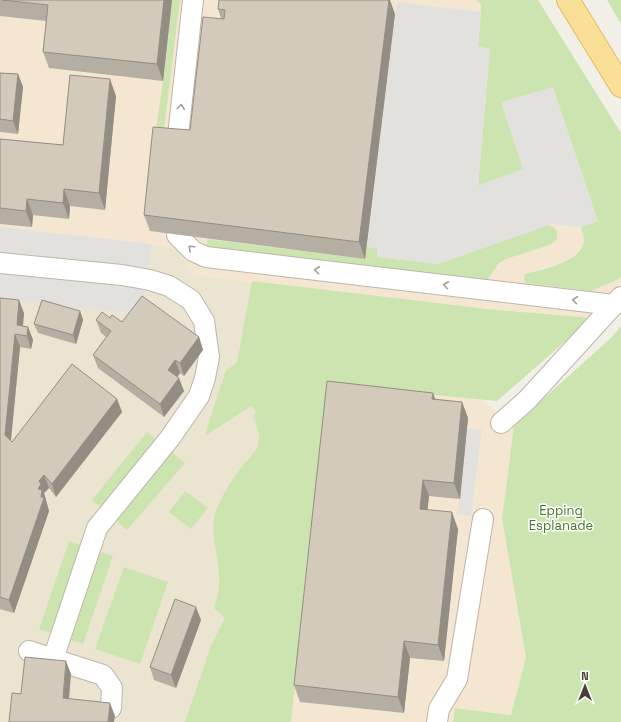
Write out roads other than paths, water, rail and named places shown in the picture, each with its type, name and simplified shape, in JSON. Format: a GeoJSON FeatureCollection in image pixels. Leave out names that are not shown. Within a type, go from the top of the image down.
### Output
{"type":"FeatureCollection","features":[{"type":"Feature","properties":{"kind":"main road"},"geometry":{"type":"LineString","coordinates":[[568,0],[621,86]]}},
{"type":"Feature","properties":{"kind":"lane"},"geometry":{"type":"LineString","coordinates":[[177,145],[194,0]]}},
{"type":"Feature","properties":{"kind":"lane"},"geometry":{"type":"LineString","coordinates":[[177,235],[193,251],[206,256],[618,301]]}},
{"type":"Feature","properties":{"kind":"lane"},"geometry":{"type":"LineString","coordinates":[[0,263],[122,274],[169,286],[191,300],[204,321],[209,356],[205,378],[199,396],[170,438],[97,528],[52,659]]}},
{"type":"Feature","properties":{"kind":"lane"},"geometry":{"type":"LineString","coordinates":[[501,423],[527,400],[618,301]]}},
{"type":"Feature","properties":{"kind":"lane"},"geometry":{"type":"LineString","coordinates":[[437,722],[439,709],[456,679],[483,519]]}},
{"type":"Feature","properties":{"kind":"lane"},"geometry":{"type":"LineString","coordinates":[[29,651],[103,675],[112,688],[111,708]]}},
{"type":"Feature","properties":{"kind":"park label","name":"Epping Esplanade"},"geometry":{"type":"Point","coordinates":[561,518]}}]}
